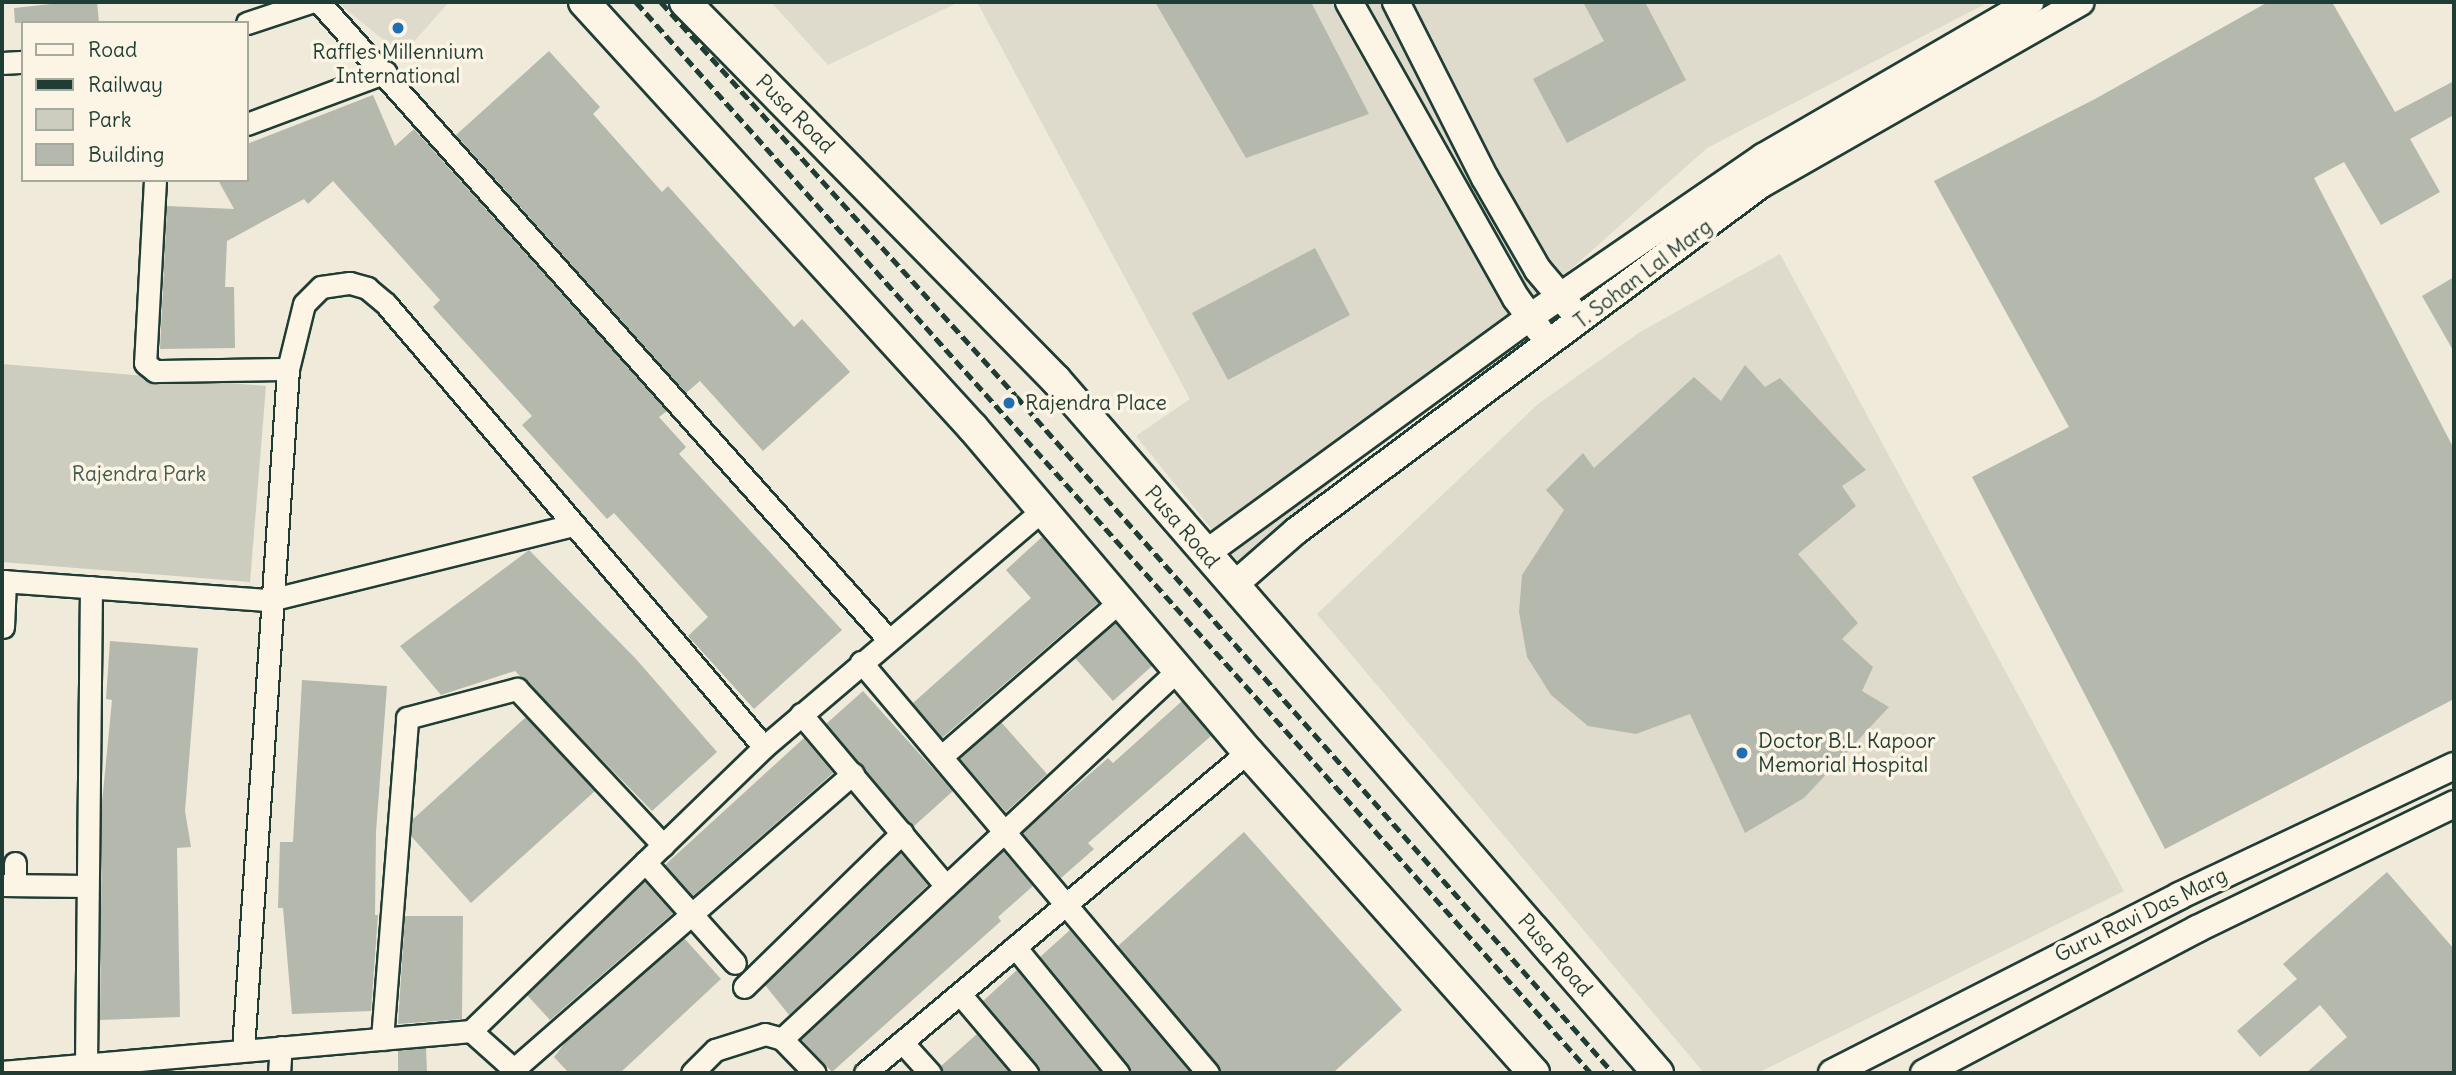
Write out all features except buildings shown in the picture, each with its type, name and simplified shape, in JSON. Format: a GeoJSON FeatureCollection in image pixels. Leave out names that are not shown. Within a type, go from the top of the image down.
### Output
{"type":"FeatureCollection","features":[{"type":"Feature","properties":{"kind":"main road"},"geometry":{"type":"LineString","coordinates":[[584,2],[1042,510],[1248,752],[1534,1073]]}},
{"type":"Feature","properties":{"kind":"main road","name":"Pusa Road"},"geometry":{"type":"LineString","coordinates":[[685,2],[1056,380],[1658,1073]]}},
{"type":"Feature","properties":{"kind":"street"},"geometry":{"type":"LineString","coordinates":[[248,23],[310,2]]}},
{"type":"Feature","properties":{"kind":"street"},"geometry":{"type":"LineString","coordinates":[[319,2],[386,72],[888,639]]}},
{"type":"Feature","properties":{"kind":"street"},"geometry":{"type":"LineString","coordinates":[[1349,2],[1530,317],[1549,345]]}},
{"type":"Feature","properties":{"kind":"street"},"geometry":{"type":"LineString","coordinates":[[1396,2],[1485,178],[1538,270],[1581,321]]}},
{"type":"Feature","properties":{"kind":"street","name":"T. Sohan Lal Marg"},"geometry":{"type":"LineString","coordinates":[[1205,554],[1530,317],[1763,157],[2030,2]]}},
{"type":"Feature","properties":{"kind":"street","name":"T. Sohan Lal Marg"},"geometry":{"type":"LineString","coordinates":[[1233,586],[1296,531],[1760,186],[2081,2]]}},
{"type":"Feature","properties":{"kind":"street"},"geometry":{"type":"LineString","coordinates":[[2,63],[21,62]]}},
{"type":"Feature","properties":{"kind":"street"},"geometry":{"type":"LineString","coordinates":[[248,124],[386,72]]}},
{"type":"Feature","properties":{"kind":"street"},"geometry":{"type":"LineString","coordinates":[[155,182],[145,363],[155,371],[288,369]]}},
{"type":"Feature","properties":{"kind":"street"},"geometry":{"type":"LineString","coordinates":[[243,1050],[270,600],[288,369],[304,304],[321,287],[336,283],[367,288],[386,304],[764,747]]}},
{"type":"Feature","properties":{"kind":"street"},"geometry":{"type":"LineString","coordinates":[[13,1072],[471,1031],[764,747],[1042,510]]}},
{"type":"Feature","properties":{"kind":"street"},"geometry":{"type":"LineString","coordinates":[[3,627],[3,581],[270,600],[575,525]]}},
{"type":"Feature","properties":{"kind":"street"},"geometry":{"type":"LineString","coordinates":[[86,1064],[91,587]]}},
{"type":"Feature","properties":{"kind":"street"},"geometry":{"type":"LineString","coordinates":[[942,756],[1120,601]]}},
{"type":"Feature","properties":{"kind":"street"},"geometry":{"type":"LineString","coordinates":[[861,662],[1069,904],[1208,1073]]}},
{"type":"Feature","properties":{"kind":"street"},"geometry":{"type":"LineString","coordinates":[[782,1039],[1178,670]]}},
{"type":"Feature","properties":{"kind":"street"},"geometry":{"type":"LineString","coordinates":[[382,1039],[407,718],[517,689],[663,845]]}},
{"type":"Feature","properties":{"kind":"street"},"geometry":{"type":"LineString","coordinates":[[801,715],[853,773],[946,886]]}},
{"type":"Feature","properties":{"kind":"street"},"geometry":{"type":"LineString","coordinates":[[865,1073],[1248,752]]}},
{"type":"Feature","properties":{"kind":"street","name":"Guru Ravi Das Marg"},"geometry":{"type":"LineString","coordinates":[[1832,1073],[2166,902],[2454,766]]}},
{"type":"Feature","properties":{"kind":"street"},"geometry":{"type":"LineString","coordinates":[[471,1031],[515,1071],[690,913],[853,773]]}},
{"type":"Feature","properties":{"kind":"street","name":"Guru Ravi Das Marg"},"geometry":{"type":"LineString","coordinates":[[1924,1073],[2197,929],[2454,804]]}},
{"type":"Feature","properties":{"kind":"street"},"geometry":{"type":"LineString","coordinates":[[744,987],[902,833]]}},
{"type":"Feature","properties":{"kind":"street"},"geometry":{"type":"LineString","coordinates":[[645,862],[734,963]]}},
{"type":"Feature","properties":{"kind":"street"},"geometry":{"type":"LineString","coordinates":[[15,863],[8,885],[87,886]]}},
{"type":"Feature","properties":{"kind":"street"},"geometry":{"type":"LineString","coordinates":[[1015,947],[1118,1073]]}},
{"type":"Feature","properties":{"kind":"street"},"geometry":{"type":"LineString","coordinates":[[960,994],[1027,1073]]}},
{"type":"Feature","properties":{"kind":"street"},"geometry":{"type":"LineString","coordinates":[[692,1073],[715,1050],[734,1040],[765,1034],[782,1039],[815,1073]]}},
{"type":"Feature","properties":{"kind":"street"},"geometry":{"type":"LineString","coordinates":[[902,1042],[930,1073]]}},
{"type":"Feature","properties":{"kind":"street"},"geometry":{"type":"LineString","coordinates":[[279,1073],[281,1047]]}},
{"type":"Feature","properties":{"kind":"shaded area","name":"Raffles Millennium International"},"geometry":{"type":"Polygon","coordinates":[[[337,2],[449,2],[402,55],[337,2]]]}},
{"type":"Feature","properties":{"kind":"shaded area"},"geometry":{"type":"Polygon","coordinates":[[[771,2],[959,2],[828,65],[771,2]]]}},
{"type":"Feature","properties":{"kind":"shaded area","name":"Rajendra Place"},"geometry":{"type":"Polygon","coordinates":[[[977,2],[1989,2],[1707,148],[1240,564],[1136,436],[1190,399],[977,2]]]}},
{"type":"Feature","properties":{"kind":"shaded area","name":"Doctor B.L. Kapoor Memorial Hospital"},"geometry":{"type":"Polygon","coordinates":[[[1780,254],[2124,891],[1758,1073],[1704,1073],[1317,614],[1538,404],[1640,332],[1780,254]]]}},
{"type":"Feature","properties":{"kind":"green space","name":"Rajendra Park"},"geometry":{"type":"Polygon","coordinates":[[[2,364],[266,386],[250,582],[2,562],[2,364]]]}},
{"type":"Feature","properties":{"kind":"railway"},"geometry":{"type":"LineString","coordinates":[[636,2],[1591,1073]]}},
{"type":"Feature","properties":{"kind":"railway"},"geometry":{"type":"LineString","coordinates":[[661,2],[1016,396],[1613,1073]]}},
{"type":"Feature","properties":{"kind":"place","name":"Raffles Millennium International"},"geometry":{"type":"Point","coordinates":[398,28]}},
{"type":"Feature","properties":{"kind":"place","name":"Rajendra Place"},"geometry":{"type":"Point","coordinates":[1009,403]}},
{"type":"Feature","properties":{"kind":"place","name":"Doctor B.L. Kapoor Memorial Hospital"},"geometry":{"type":"Point","coordinates":[1742,753]}}]}
